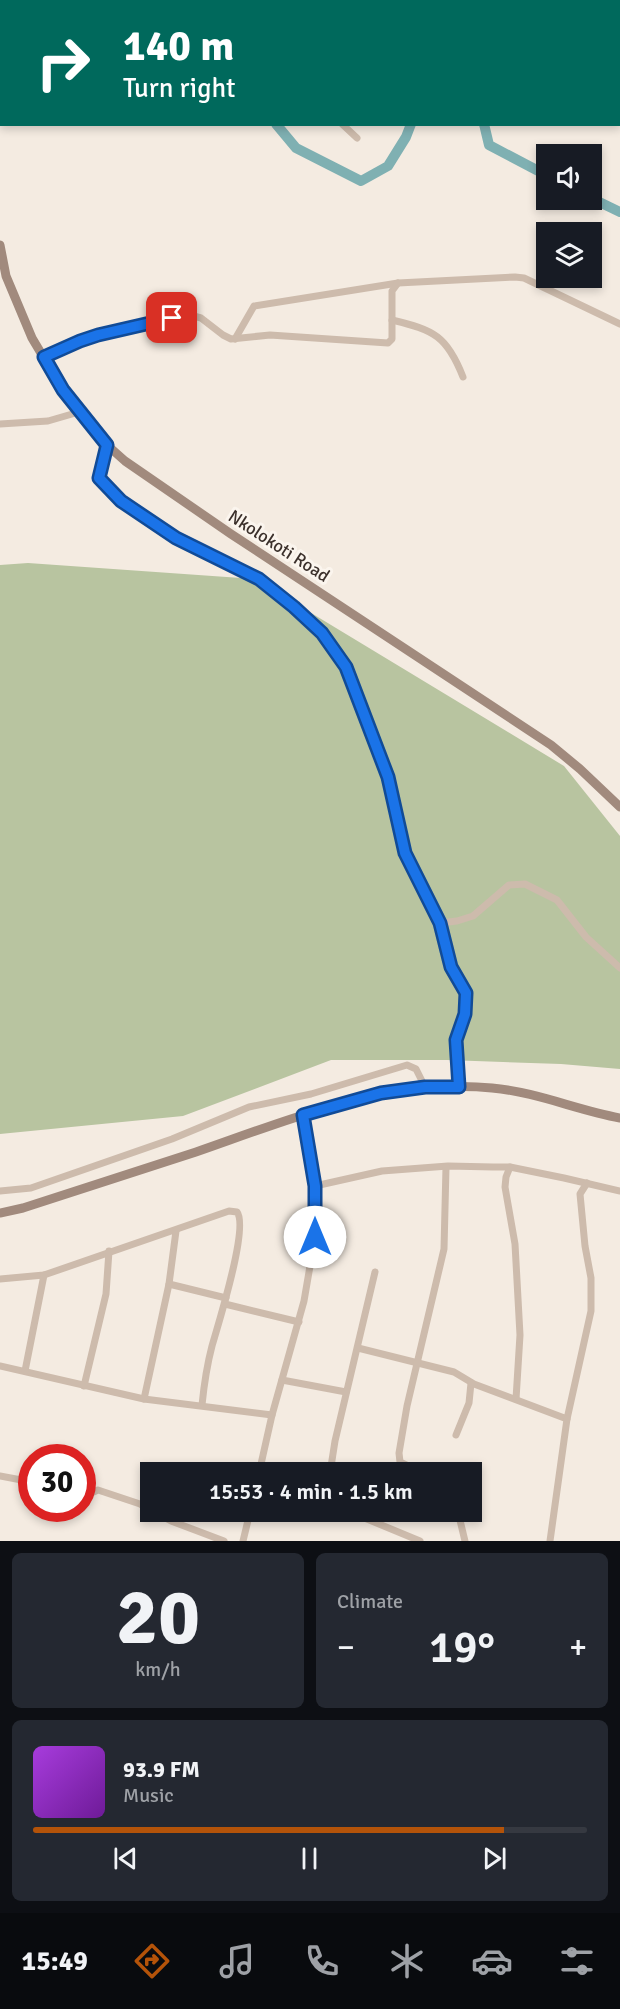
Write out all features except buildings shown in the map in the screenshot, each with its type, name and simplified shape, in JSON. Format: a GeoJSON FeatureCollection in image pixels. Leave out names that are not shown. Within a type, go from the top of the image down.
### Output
{"type":"FeatureCollection","features":[{"type":"Feature","properties":{"kind":"main road","name":"Nkolokoti Road"},"geometry":{"type":"LineString","coordinates":[[0,245],[6,276],[32,338],[63,390],[107,445],[147,478],[551,745],[620,807]]}},
{"type":"Feature","properties":{"kind":"main road"},"geometry":{"type":"LineString","coordinates":[[0,1213],[23,1208],[303,1115],[381,1093],[425,1087],[490,1087],[521,1091],[620,1118]]}},
{"type":"Feature","properties":{"kind":"street"},"geometry":{"type":"LineString","coordinates":[[344,126],[357,138]]}},
{"type":"Feature","properties":{"kind":"street"},"geometry":{"type":"LineString","coordinates":[[235,339],[254,306],[398,283],[515,277],[524,278],[620,324]]}},
{"type":"Feature","properties":{"kind":"street"},"geometry":{"type":"LineString","coordinates":[[44,357],[98,335],[190,315],[201,318],[227,338],[270,335],[388,343],[392,339],[392,291],[398,283]]}},
{"type":"Feature","properties":{"kind":"street"},"geometry":{"type":"LineString","coordinates":[[392,320],[421,327],[437,336],[454,354],[463,377]]}},
{"type":"Feature","properties":{"kind":"street"},"geometry":{"type":"LineString","coordinates":[[0,424],[48,421],[79,412]]}},
{"type":"Feature","properties":{"kind":"street"},"geometry":{"type":"LineString","coordinates":[[107,445],[99,478],[121,501],[176,538],[259,579],[322,633],[346,667],[388,777],[405,853],[440,923],[451,967],[466,993],[465,1014],[456,1040],[459,1087]]}},
{"type":"Feature","properties":{"kind":"street"},"geometry":{"type":"LineString","coordinates":[[440,923],[473,916],[509,885],[525,884],[557,900],[586,937],[620,968]]}},
{"type":"Feature","properties":{"kind":"street"},"geometry":{"type":"LineString","coordinates":[[0,1191],[31,1188],[171,1139],[249,1107],[311,1094],[406,1065],[416,1069],[425,1087]]}},
{"type":"Feature","properties":{"kind":"street"},"geometry":{"type":"LineString","coordinates":[[261,1462],[272,1415],[299,1322],[315,1237],[315,1186],[303,1115]]}},
{"type":"Feature","properties":{"kind":"street"},"geometry":{"type":"LineString","coordinates":[[315,1186],[382,1171],[446,1167],[510,1167],[620,1191]]}},
{"type":"Feature","properties":{"kind":"street"},"geometry":{"type":"LineString","coordinates":[[400,1462],[407,1406],[444,1249],[446,1167]]}},
{"type":"Feature","properties":{"kind":"street"},"geometry":{"type":"LineString","coordinates":[[510,1167],[506,1177],[506,1187],[514,1244],[520,1335],[516,1399]]}},
{"type":"Feature","properties":{"kind":"street"},"geometry":{"type":"LineString","coordinates":[[550,1541],[567,1419],[591,1311],[591,1278],[580,1194],[586,1183]]}},
{"type":"Feature","properties":{"kind":"street"},"geometry":{"type":"LineString","coordinates":[[0,1279],[44,1275],[229,1211],[237,1212],[240,1215],[237,1246],[212,1348],[202,1405]]}},
{"type":"Feature","properties":{"kind":"street"},"geometry":{"type":"LineString","coordinates":[[144,1399],[169,1284],[176,1231]]}},
{"type":"Feature","properties":{"kind":"street"},"geometry":{"type":"LineString","coordinates":[[84,1386],[106,1294],[109,1251]]}},
{"type":"Feature","properties":{"kind":"street"},"geometry":{"type":"LineString","coordinates":[[332,1462],[346,1392],[375,1272]]}},
{"type":"Feature","properties":{"kind":"street"},"geometry":{"type":"LineString","coordinates":[[25,1371],[44,1275]]}},
{"type":"Feature","properties":{"kind":"street"},"geometry":{"type":"LineString","coordinates":[[169,1284],[299,1322]]}},
{"type":"Feature","properties":{"kind":"street"},"geometry":{"type":"LineString","coordinates":[[358,1348],[454,1372],[471,1383],[567,1419]]}},
{"type":"Feature","properties":{"kind":"street"},"geometry":{"type":"LineString","coordinates":[[0,1366],[144,1399],[272,1415]]}},
{"type":"Feature","properties":{"kind":"street"},"geometry":{"type":"LineString","coordinates":[[282,1380],[346,1392]]}},
{"type":"Feature","properties":{"kind":"street"},"geometry":{"type":"LineString","coordinates":[[456,1435],[469,1403],[471,1383]]}},
{"type":"Feature","properties":{"kind":"street"},"geometry":{"type":"LineString","coordinates":[[0,1476],[18,1479]]}},
{"type":"Feature","properties":{"kind":"street"},"geometry":{"type":"LineString","coordinates":[[96,1491],[140,1504]]}},
{"type":"Feature","properties":{"kind":"street"},"geometry":{"type":"LineString","coordinates":[[174,1522],[224,1541]]}},
{"type":"Feature","properties":{"kind":"street"},"geometry":{"type":"LineString","coordinates":[[243,1541],[248,1522]]}},
{"type":"Feature","properties":{"kind":"street"},"geometry":{"type":"LineString","coordinates":[[374,1522],[420,1541]]}},
{"type":"Feature","properties":{"kind":"street"},"geometry":{"type":"LineString","coordinates":[[460,1522],[465,1541]]}},
{"type":"Feature","properties":{"kind":"green space"},"geometry":{"type":"Polygon","coordinates":[[[28,563],[255,579],[564,766],[620,836],[620,1069],[561,1064],[447,1060],[331,1060],[183,1116],[0,1134],[0,565],[28,563]]]}},
{"type":"Feature","properties":{"kind":"waterway"},"geometry":{"type":"LineString","coordinates":[[278,126],[296,148],[361,181],[388,166],[410,126]]}},
{"type":"Feature","properties":{"kind":"waterway"},"geometry":{"type":"LineString","coordinates":[[484,126],[489,145],[536,170]]}},
{"type":"Feature","properties":{"kind":"waterway"},"geometry":{"type":"LineString","coordinates":[[602,203],[620,212]]}},
{"type":"Feature","properties":{"kind":"route"},"geometry":{"type":"LineString","coordinates":[[172,318],[98,335],[44,357],[63,390],[107,445],[99,478],[121,501],[176,538],[259,579],[322,633],[346,667],[388,777],[405,853],[440,923],[451,967],[466,993],[465,1014],[456,1040],[459,1087],[425,1087],[381,1093],[303,1115],[315,1186],[315,1237]]}}]}
